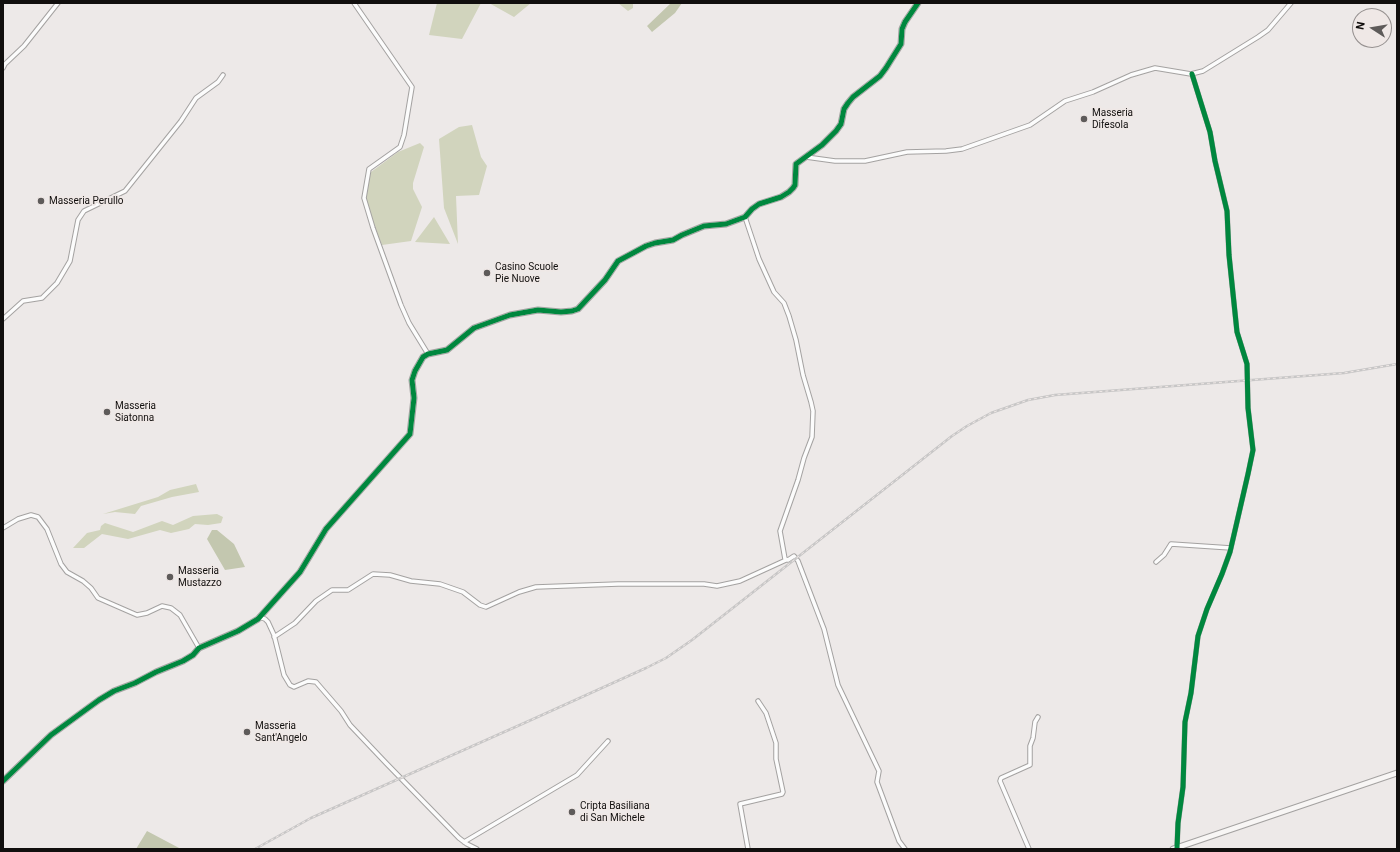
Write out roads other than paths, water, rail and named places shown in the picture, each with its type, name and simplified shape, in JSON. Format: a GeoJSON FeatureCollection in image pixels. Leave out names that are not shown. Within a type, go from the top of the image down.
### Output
{"type":"FeatureCollection","features":[{"type":"Feature","properties":{"kind":"street"},"geometry":{"type":"LineString","coordinates":[[3,68],[24,46],[58,3]]}},
{"type":"Feature","properties":{"kind":"street"},"geometry":{"type":"LineString","coordinates":[[354,3],[412,87],[404,135],[400,147],[369,169],[364,198],[373,228],[401,305],[409,323],[428,354]]}},
{"type":"Feature","properties":{"kind":"street"},"geometry":{"type":"LineString","coordinates":[[3,781],[51,735],[99,700],[114,691],[183,661],[193,655],[199,648],[238,631],[253,623],[259,617],[300,572],[326,529],[410,434],[414,398],[412,380],[415,370],[423,357],[428,354],[441,353],[447,350],[474,328],[510,314],[538,310],[561,312],[578,308],[605,280],[618,261],[646,246],[673,240],[704,226],[726,224],[745,218],[752,209],[759,204],[780,197],[793,188],[796,164],[822,145],[836,132],[841,124],[844,109],[848,103],[853,97],[880,76],[901,44],[902,29],[918,3]]}},
{"type":"Feature","properties":{"kind":"street"},"geometry":{"type":"LineString","coordinates":[[805,157],[835,161],[865,161],[907,152],[955,150],[1030,126],[1065,101],[1093,92],[1131,75],[1155,68],[1192,74],[1203,71],[1268,30],[1291,3]]}},
{"type":"Feature","properties":{"kind":"street"},"geometry":{"type":"LineString","coordinates":[[1192,74],[1210,132],[1226,211],[1237,332],[1247,364],[1247,394],[1252,454],[1231,548],[1198,636],[1191,694],[1185,722],[1183,787],[1175,848],[1397,773]]}},
{"type":"Feature","properties":{"kind":"street"},"geometry":{"type":"LineString","coordinates":[[3,319],[22,301],[42,298],[57,283],[70,260],[78,220],[84,211],[125,191],[181,121],[196,98],[218,82],[223,75]]}},
{"type":"Feature","properties":{"kind":"street"},"geometry":{"type":"LineString","coordinates":[[745,218],[759,259],[774,292],[784,302],[796,340],[803,375],[813,411],[812,437],[780,531],[786,560]]}},
{"type":"Feature","properties":{"kind":"street"},"geometry":{"type":"LineString","coordinates":[[3,528],[18,519],[30,515],[38,517],[47,529],[61,564],[67,572],[83,581],[91,588],[98,598],[137,615],[147,613],[162,606],[171,608],[180,616],[199,648]]}},
{"type":"Feature","properties":{"kind":"street"},"geometry":{"type":"LineString","coordinates":[[1156,562],[1164,555],[1171,544],[1231,548]]}},
{"type":"Feature","properties":{"kind":"street"},"geometry":{"type":"LineString","coordinates":[[274,637],[295,622],[316,601],[332,590],[348,590],[373,574],[390,575],[411,581],[440,584],[463,592],[480,605],[486,607],[519,592],[536,587],[618,584],[697,584],[718,586],[740,581],[795,557],[800,566],[824,629],[838,685],[879,771],[877,782],[899,841],[905,849]]}},
{"type":"Feature","properties":{"kind":"street"},"geometry":{"type":"LineString","coordinates":[[259,617],[267,620],[274,637],[284,675],[290,685],[294,687],[308,681],[316,682],[341,711],[350,725],[464,842],[477,849]]}},
{"type":"Feature","properties":{"kind":"street"},"geometry":{"type":"LineString","coordinates":[[748,849],[740,804],[782,794],[783,792],[776,759],[776,743],[766,713],[758,701]]}},
{"type":"Feature","properties":{"kind":"street"},"geometry":{"type":"LineString","coordinates":[[1029,849],[1000,781],[1001,778],[1030,765],[1030,746],[1033,738],[1035,722],[1038,717]]}},
{"type":"Feature","properties":{"kind":"street"},"geometry":{"type":"LineString","coordinates":[[464,842],[577,775],[608,741]]}},
{"type":"Feature","properties":{"kind":"railway"},"geometry":{"type":"LineString","coordinates":[[255,849],[311,818],[666,658],[692,640],[952,436],[991,413],[1028,400],[1055,395],[1344,373],[1397,364]]}},
{"type":"Feature","properties":{"kind":"place","name":"Masseria Difesola"},"geometry":{"type":"Point","coordinates":[1084,119]}},
{"type":"Feature","properties":{"kind":"place","name":"Masseria Perullo"},"geometry":{"type":"Point","coordinates":[41,201]}},
{"type":"Feature","properties":{"kind":"place","name":"Casino Scuole Pie Nuove"},"geometry":{"type":"Point","coordinates":[487,273]}},
{"type":"Feature","properties":{"kind":"place","name":"Masseria Siatonna"},"geometry":{"type":"Point","coordinates":[107,412]}},
{"type":"Feature","properties":{"kind":"place","name":"Masseria Mustazzo"},"geometry":{"type":"Point","coordinates":[170,577]}},
{"type":"Feature","properties":{"kind":"place","name":"Masseria Sant'Angelo"},"geometry":{"type":"Point","coordinates":[247,732]}},
{"type":"Feature","properties":{"kind":"place","name":"Cripta Basiliana di San Michele"},"geometry":{"type":"Point","coordinates":[572,812]}}]}
